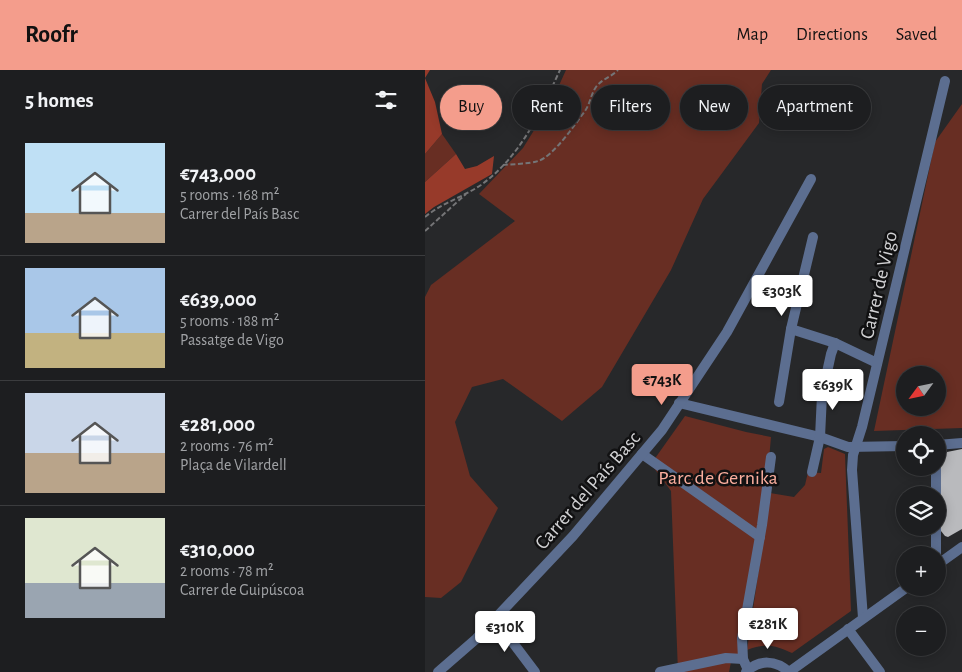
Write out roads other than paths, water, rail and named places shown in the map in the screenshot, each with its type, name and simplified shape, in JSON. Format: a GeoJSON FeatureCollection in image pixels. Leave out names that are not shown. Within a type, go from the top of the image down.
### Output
{"type":"FeatureCollection","features":[{"type":"Feature","properties":{"kind":"street","name":"Carrer de Vigo"},"geometry":{"type":"LineString","coordinates":[[863,618],[852,470],[945,80]]}},
{"type":"Feature","properties":{"kind":"street","name":"Carrer del País Basc"},"geometry":{"type":"LineString","coordinates":[[438,672],[476,639],[573,536],[661,430],[727,332],[811,179]]}},
{"type":"Feature","properties":{"kind":"street"},"geometry":{"type":"LineString","coordinates":[[779,402],[791,329],[813,237]]}},
{"type":"Feature","properties":{"kind":"street"},"geometry":{"type":"LineString","coordinates":[[791,329],[835,343],[877,363]]}},
{"type":"Feature","properties":{"kind":"street"},"geometry":{"type":"LineString","coordinates":[[812,472],[820,437],[822,395],[835,343]]}},
{"type":"Feature","properties":{"kind":"street"},"geometry":{"type":"LineString","coordinates":[[679,403],[820,437],[848,447],[896,446]]}},
{"type":"Feature","properties":{"kind":"street"},"geometry":{"type":"LineString","coordinates":[[946,444],[962,443]]}},
{"type":"Feature","properties":{"kind":"street"},"geometry":{"type":"LineString","coordinates":[[641,454],[759,537]]}},
{"type":"Feature","properties":{"kind":"street"},"geometry":{"type":"LineString","coordinates":[[771,457],[743,638],[743,659],[747,671],[757,664],[769,662],[780,665],[789,672],[896,594]]}},
{"type":"Feature","properties":{"kind":"street"},"geometry":{"type":"LineString","coordinates":[[946,559],[962,547]]}},
{"type":"Feature","properties":{"kind":"street"},"geometry":{"type":"LineString","coordinates":[[495,619],[535,672]]}},
{"type":"Feature","properties":{"kind":"street"},"geometry":{"type":"LineString","coordinates":[[848,629],[880,672]]}},
{"type":"Feature","properties":{"kind":"street"},"geometry":{"type":"LineString","coordinates":[[660,672],[726,658],[743,659]]}},
{"type":"Feature","properties":{"kind":"park label","name":"Parc de Gernika"},"geometry":{"type":"Point","coordinates":[718,477]}}]}
